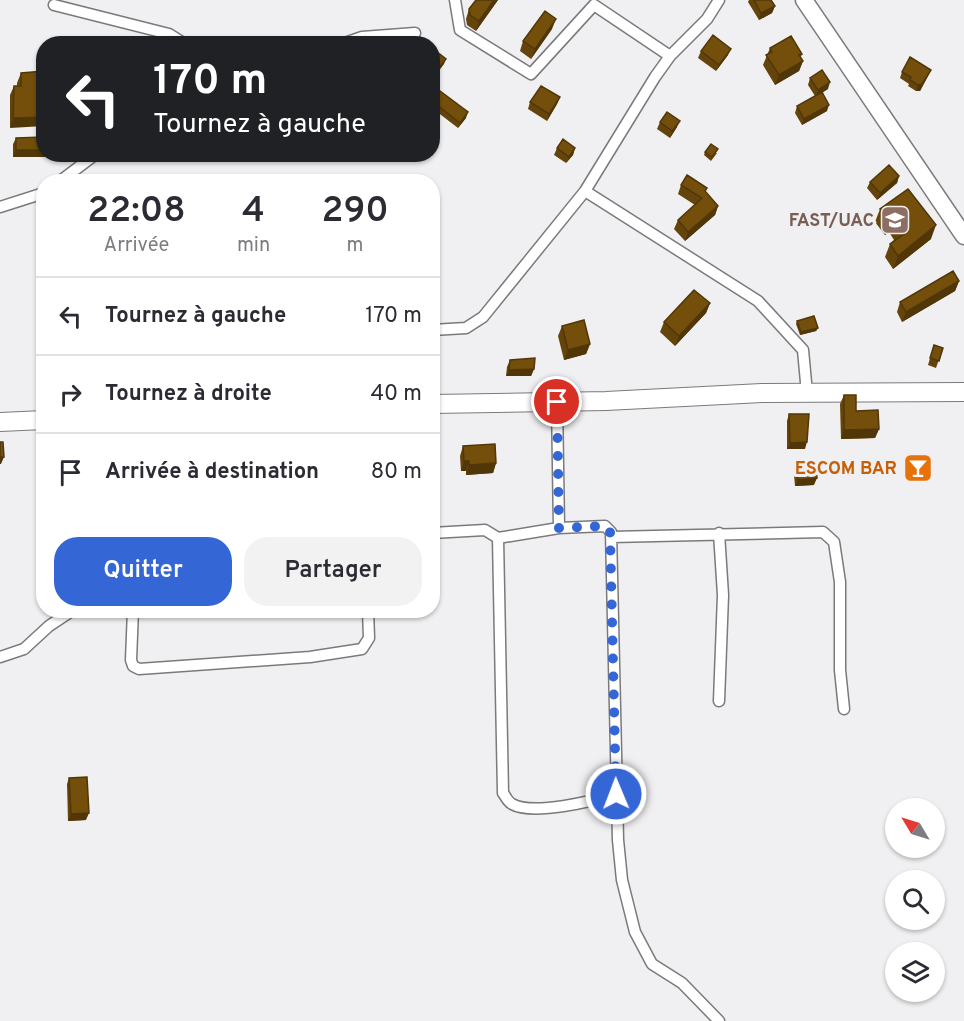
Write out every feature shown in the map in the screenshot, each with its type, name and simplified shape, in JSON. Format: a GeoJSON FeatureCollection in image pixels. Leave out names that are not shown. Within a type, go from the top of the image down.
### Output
{"type":"FeatureCollection","features":[{"type":"Feature","properties":{"kind":"highway"},"geometry":{"type":"LineString","coordinates":[[440,404],[807,393],[964,392]]}},
{"type":"Feature","properties":{"kind":"highway"},"geometry":{"type":"LineString","coordinates":[[0,422],[36,420]]}},
{"type":"Feature","properties":{"kind":"main road"},"geometry":{"type":"LineString","coordinates":[[804,0],[964,236]]}},
{"type":"Feature","properties":{"kind":"street"},"geometry":{"type":"LineString","coordinates":[[455,0],[459,30],[531,74],[594,5],[670,56]]}},
{"type":"Feature","properties":{"kind":"street"},"geometry":{"type":"LineString","coordinates":[[440,330],[466,328],[483,317],[585,191],[670,56],[692,37],[719,0]]}},
{"type":"Feature","properties":{"kind":"street"},"geometry":{"type":"LineString","coordinates":[[54,5],[172,36]]}},
{"type":"Feature","properties":{"kind":"street"},"geometry":{"type":"LineString","coordinates":[[375,36],[415,33]]}},
{"type":"Feature","properties":{"kind":"street"},"geometry":{"type":"LineString","coordinates":[[70,174],[85,162]]}},
{"type":"Feature","properties":{"kind":"street"},"geometry":{"type":"LineString","coordinates":[[585,191],[734,283],[766,308],[803,350],[807,393]]}},
{"type":"Feature","properties":{"kind":"street"},"geometry":{"type":"LineString","coordinates":[[0,207],[36,196]]}},
{"type":"Feature","properties":{"kind":"street"},"geometry":{"type":"LineString","coordinates":[[557,402],[559,528]]}},
{"type":"Feature","properties":{"kind":"street"},"geometry":{"type":"LineString","coordinates":[[440,533],[485,530],[498,538],[559,528],[604,526],[610,532],[616,794],[622,880],[635,932],[652,964],[660,972],[682,983],[718,1021]]}},
{"type":"Feature","properties":{"kind":"street"},"geometry":{"type":"LineString","coordinates":[[611,537],[823,532],[830,536],[834,542],[840,582],[840,670],[844,709]]}},
{"type":"Feature","properties":{"kind":"street"},"geometry":{"type":"LineString","coordinates":[[719,533],[723,595],[719,701]]}},
{"type":"Feature","properties":{"kind":"street"},"geometry":{"type":"LineString","coordinates":[[498,538],[503,793],[510,803],[522,808],[579,805],[616,794]]}},
{"type":"Feature","properties":{"kind":"street"},"geometry":{"type":"LineString","coordinates":[[0,657],[24,649],[61,618]]}},
{"type":"Feature","properties":{"kind":"street"},"geometry":{"type":"LineString","coordinates":[[133,618],[131,660],[133,666],[139,669],[310,657],[362,649],[369,638],[368,618]]}},
{"type":"Feature","properties":{"kind":"building"},"geometry":{"type":"Polygon","coordinates":[[[476,0],[494,0],[479,21],[470,15],[469,9],[476,0]]]}},
{"type":"Feature","properties":{"kind":"building"},"geometry":{"type":"Polygon","coordinates":[[[754,0],[771,0],[775,6],[761,13],[754,0]]]}},
{"type":"Feature","properties":{"kind":"building"},"geometry":{"type":"Polygon","coordinates":[[[545,11],[556,19],[535,49],[523,41],[545,11]]]}},
{"type":"Feature","properties":{"kind":"building"},"geometry":{"type":"Polygon","coordinates":[[[713,35],[731,49],[719,65],[701,51],[713,35]]]}},
{"type":"Feature","properties":{"kind":"building"},"geometry":{"type":"Polygon","coordinates":[[[791,36],[802,54],[799,55],[803,61],[779,75],[766,55],[772,52],[770,48],[791,36]]]}},
{"type":"Feature","properties":{"kind":"building"},"geometry":{"type":"Polygon","coordinates":[[[440,54],[446,59],[440,67],[440,54]]]}},
{"type":"Feature","properties":{"kind":"building"},"geometry":{"type":"Polygon","coordinates":[[[910,57],[931,70],[922,84],[918,85],[902,72],[910,57]]]}},
{"type":"Feature","properties":{"kind":"building"},"geometry":{"type":"Polygon","coordinates":[[[822,70],[830,82],[818,90],[810,78],[822,70]]]}},
{"type":"Feature","properties":{"kind":"building"},"geometry":{"type":"Polygon","coordinates":[[[36,72],[36,117],[13,118],[14,86],[21,86],[21,73],[36,72]]]}},
{"type":"Feature","properties":{"kind":"building"},"geometry":{"type":"Polygon","coordinates":[[[541,86],[560,97],[549,114],[530,102],[541,86]]]}},
{"type":"Feature","properties":{"kind":"building"},"geometry":{"type":"Polygon","coordinates":[[[440,91],[468,112],[460,123],[440,107],[440,91]]]}},
{"type":"Feature","properties":{"kind":"building"},"geometry":{"type":"Polygon","coordinates":[[[822,92],[829,105],[804,119],[797,106],[822,92]]]}},
{"type":"Feature","properties":{"kind":"building"},"geometry":{"type":"Polygon","coordinates":[[[667,112],[680,121],[672,131],[660,122],[667,112]]]}},
{"type":"Feature","properties":{"kind":"building"},"geometry":{"type":"Polygon","coordinates":[[[36,137],[36,150],[16,150],[16,138],[36,137]]]}},
{"type":"Feature","properties":{"kind":"building"},"geometry":{"type":"Polygon","coordinates":[[[563,139],[575,148],[569,157],[557,148],[563,139]]]}},
{"type":"Feature","properties":{"kind":"building"},"geometry":{"type":"Polygon","coordinates":[[[711,144],[718,149],[712,157],[705,152],[711,144]]]}},
{"type":"Feature","properties":{"kind":"building"},"geometry":{"type":"Polygon","coordinates":[[[889,165],[899,176],[880,193],[870,182],[889,165]]]}},
{"type":"Feature","properties":{"kind":"building"},"geometry":{"type":"Polygon","coordinates":[[[687,175],[707,188],[705,191],[718,206],[688,232],[678,220],[702,198],[681,185],[687,175]]]}},
{"type":"Feature","properties":{"kind":"building"},"geometry":{"type":"Polygon","coordinates":[[[908,189],[936,225],[898,256],[890,244],[904,234],[894,219],[890,222],[880,209],[908,189]]]}},
{"type":"Feature","properties":{"kind":"building"},"geometry":{"type":"Polygon","coordinates":[[[953,271],[959,281],[906,312],[900,302],[953,271]]]}},
{"type":"Feature","properties":{"kind":"building"},"geometry":{"type":"Polygon","coordinates":[[[694,290],[710,303],[679,336],[664,322],[694,290]]]}},
{"type":"Feature","properties":{"kind":"building"},"geometry":{"type":"Polygon","coordinates":[[[814,316],[818,328],[801,332],[797,321],[814,316]]]}},
{"type":"Feature","properties":{"kind":"building"},"geometry":{"type":"Polygon","coordinates":[[[584,320],[590,344],[568,350],[562,326],[584,320]]]}},
{"type":"Feature","properties":{"kind":"building"},"geometry":{"type":"Polygon","coordinates":[[[934,345],[943,348],[939,361],[930,358],[934,345]]]}},
{"type":"Feature","properties":{"kind":"building"},"geometry":{"type":"Polygon","coordinates":[[[535,358],[534,369],[509,370],[510,360],[535,358]]]}},
{"type":"Feature","properties":{"kind":"building"},"geometry":{"type":"Polygon","coordinates":[[[844,395],[856,395],[856,411],[878,410],[879,429],[844,430],[844,395]]]}},
{"type":"Feature","properties":{"kind":"building"},"geometry":{"type":"Polygon","coordinates":[[[789,414],[809,414],[807,442],[790,443],[789,414]]]}},
{"type":"Feature","properties":{"kind":"building"},"geometry":{"type":"Polygon","coordinates":[[[0,442],[3,442],[4,457],[0,457],[0,442]]]}},
{"type":"Feature","properties":{"kind":"building"},"geometry":{"type":"Polygon","coordinates":[[[495,444],[496,463],[469,465],[469,461],[464,461],[463,446],[495,444]]]}},
{"type":"Feature","properties":{"kind":"building"},"geometry":{"type":"Polygon","coordinates":[[[816,466],[817,478],[798,480],[797,468],[816,466]]]}},
{"type":"Feature","properties":{"kind":"building"},"geometry":{"type":"Polygon","coordinates":[[[87,777],[89,813],[71,814],[69,778],[87,777]]]}},
{"type":"Feature","properties":{"kind":"place","name":"FAST/UAC"},"geometry":{"type":"Point","coordinates":[895,220]}},
{"type":"Feature","properties":{"kind":"place","name":"ESCOM BAR"},"geometry":{"type":"Point","coordinates":[918,468]}},
{"type":"Feature","properties":{"kind":"route"},"geometry":{"type":"LineString","coordinates":[[557,402],[559,528],[604,526],[610,532],[616,696],[616,794]]}}]}
